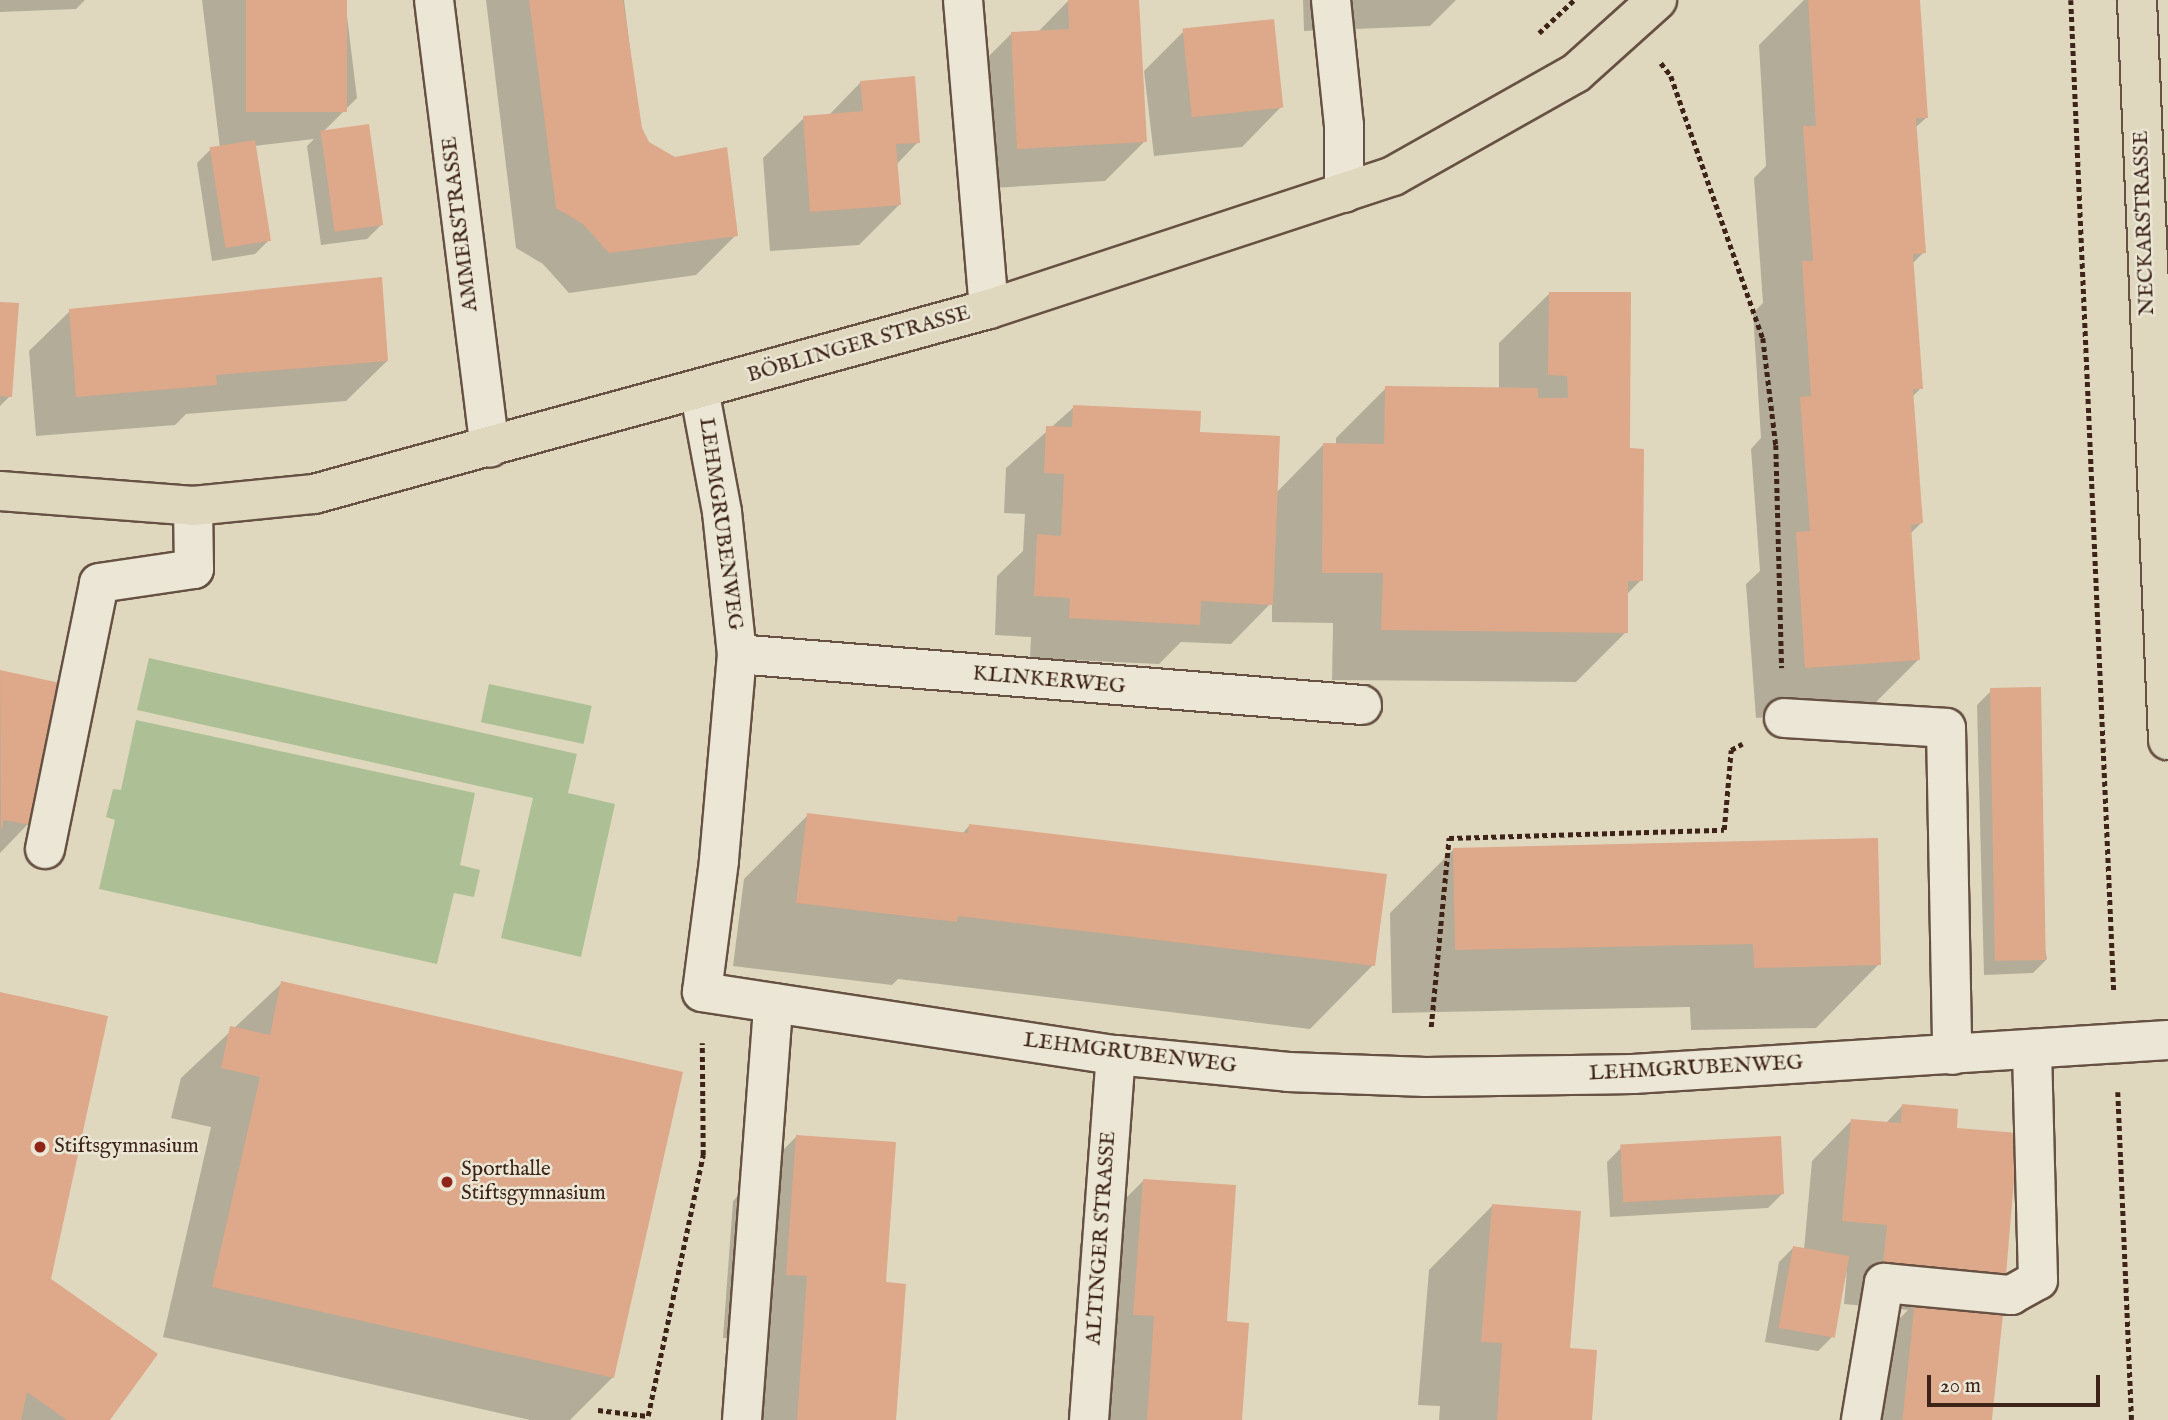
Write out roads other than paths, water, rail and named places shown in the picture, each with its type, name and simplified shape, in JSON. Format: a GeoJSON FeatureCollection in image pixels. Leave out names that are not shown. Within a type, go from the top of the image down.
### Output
{"type":"FeatureCollection","features":[{"type":"Feature","properties":{"kind":"main road","name":"BÖBLINGER STRASSE"},"geometry":{"type":"LineString","coordinates":[[0,491],[193,506],[314,494],[490,448],[989,309],[1393,176],[1497,121],[1576,73],[1631,27],[1657,0]]}},
{"type":"Feature","properties":{"kind":"main road","name":"NECKARSTRASSE"},"geometry":{"type":"LineString","coordinates":[[2137,0],[2159,367],[2168,740]]}},
{"type":"Feature","properties":{"kind":"street","name":"AMMERSTRASSE"},"geometry":{"type":"LineString","coordinates":[[434,0],[490,448]]}},
{"type":"Feature","properties":{"kind":"street"},"geometry":{"type":"LineString","coordinates":[[963,0],[989,309]]}},
{"type":"Feature","properties":{"kind":"street"},"geometry":{"type":"LineString","coordinates":[[1331,0],[1344,125],[1345,193]]}},
{"type":"Feature","properties":{"kind":"street","name":"LEHMGRUBENWEG"},"geometry":{"type":"LineString","coordinates":[[699,389],[732,584],[737,654],[719,861],[702,992],[1116,1055],[1287,1072],[1426,1077],[1633,1074],[2168,1040]]}},
{"type":"Feature","properties":{"kind":"street"},"geometry":{"type":"LineString","coordinates":[[45,849],[99,583],[194,569],[193,506]]}},
{"type":"Feature","properties":{"kind":"street","name":"KLINKERWEG"},"geometry":{"type":"LineString","coordinates":[[737,654],[1362,705]]}},
{"type":"Feature","properties":{"kind":"street"},"geometry":{"type":"LineString","coordinates":[[1784,718],[1946,728],[1952,1055]]}},
{"type":"Feature","properties":{"kind":"street"},"geometry":{"type":"LineString","coordinates":[[742,1420],[773,1003]]}},
{"type":"Feature","properties":{"kind":"street"},"geometry":{"type":"LineString","coordinates":[[1861,1420],[1884,1283],[2011,1294],[2038,1280],[2032,1049]]}},
{"type":"Feature","properties":{"kind":"street","name":"ALTINGER STRASSE"},"geometry":{"type":"LineString","coordinates":[[1089,1420],[1116,1055]]}},
{"type":"Feature","properties":{"kind":"place","name":"Stiftsgymnasium"},"geometry":{"type":"Point","coordinates":[40,1147]}},
{"type":"Feature","properties":{"kind":"place","name":"Sporthalle Stiftsgymnasium"},"geometry":{"type":"Point","coordinates":[447,1182]}}]}
